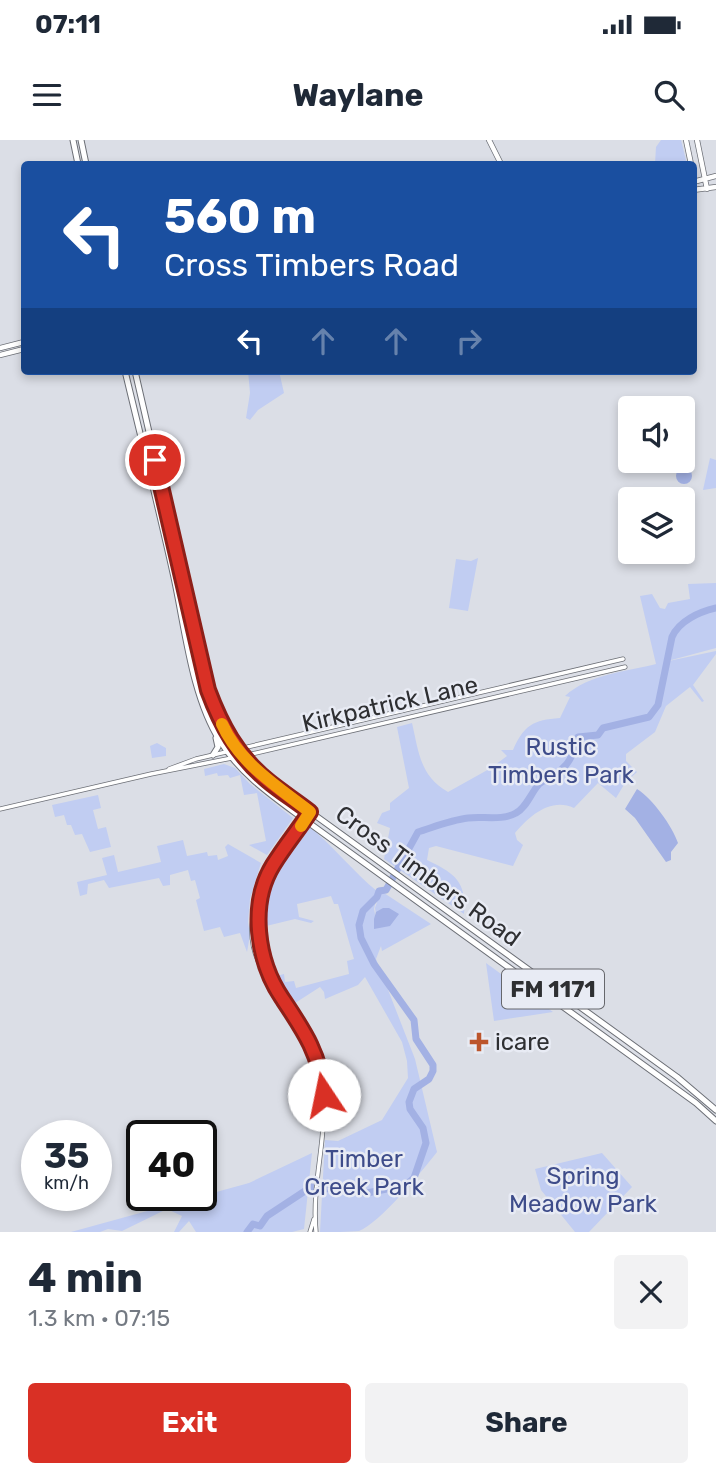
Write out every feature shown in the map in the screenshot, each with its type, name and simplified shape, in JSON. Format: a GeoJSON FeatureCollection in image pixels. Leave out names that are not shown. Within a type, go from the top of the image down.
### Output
{"type":"FeatureCollection","features":[{"type":"Feature","properties":{"kind":"main road"},"geometry":{"type":"LineString","coordinates":[[72,140],[77,161]]}},
{"type":"Feature","properties":{"kind":"main road"},"geometry":{"type":"LineString","coordinates":[[81,140],[85,161]]}},
{"type":"Feature","properties":{"kind":"main road"},"geometry":{"type":"LineString","coordinates":[[489,140],[500,161]]}},
{"type":"Feature","properties":{"kind":"main road"},"geometry":{"type":"LineString","coordinates":[[686,140],[690,161]]}},
{"type":"Feature","properties":{"kind":"main road"},"geometry":{"type":"LineString","coordinates":[[697,140],[707,189]]}},
{"type":"Feature","properties":{"kind":"main road"},"geometry":{"type":"LineString","coordinates":[[697,180],[716,176]]}},
{"type":"Feature","properties":{"kind":"main road"},"geometry":{"type":"LineString","coordinates":[[697,189],[716,187]]}},
{"type":"Feature","properties":{"kind":"main road"},"geometry":{"type":"LineString","coordinates":[[0,348],[21,343]]}},
{"type":"Feature","properties":{"kind":"main road"},"geometry":{"type":"LineString","coordinates":[[0,355],[21,350]]}},
{"type":"Feature","properties":{"kind":"main road","name":"Cross Timbers Road"},"geometry":{"type":"LineString","coordinates":[[126,375],[195,676],[214,732],[227,751],[265,790],[696,1103],[716,1121]]}},
{"type":"Feature","properties":{"kind":"main road","name":"Cross Timbers Road"},"geometry":{"type":"LineString","coordinates":[[136,375],[204,674],[213,705],[237,749],[269,782],[677,1077],[716,1110]]}},
{"type":"Feature","properties":{"kind":"main road"},"geometry":{"type":"LineString","coordinates":[[131,398],[140,396]]}},
{"type":"Feature","properties":{"kind":"main road"},"geometry":{"type":"LineString","coordinates":[[143,446],[151,443]]}},
{"type":"Feature","properties":{"kind":"main road"},"geometry":{"type":"LineString","coordinates":[[178,595],[186,593]]}},
{"type":"Feature","properties":{"kind":"main road"},"geometry":{"type":"LineString","coordinates":[[195,676],[204,674]]}},
{"type":"Feature","properties":{"kind":"main road"},"geometry":{"type":"LineString","coordinates":[[213,755],[218,747],[214,732]]}},
{"type":"Feature","properties":{"kind":"main road"},"geometry":{"type":"LineString","coordinates":[[484,950],[490,942]]}},
{"type":"Feature","properties":{"kind":"street","name":"Kirkpatrick Lane"},"geometry":{"type":"LineString","coordinates":[[162,772],[227,751],[623,659]]}},
{"type":"Feature","properties":{"kind":"street","name":"Kirkpatrick Lane"},"geometry":{"type":"LineString","coordinates":[[0,809],[311,741],[625,667]]}},
{"type":"Feature","properties":{"kind":"street"},"geometry":{"type":"LineString","coordinates":[[310,732],[311,741]]}},
{"type":"Feature","properties":{"kind":"street"},"geometry":{"type":"LineString","coordinates":[[310,812],[272,865],[255,908],[251,934],[262,973],[310,1041],[323,1082],[325,1113],[315,1206],[316,1232]]}},
{"type":"Feature","properties":{"kind":"street"},"geometry":{"type":"LineString","coordinates":[[310,1232],[315,1217]]}},
{"type":"Feature","properties":{"kind":"green space"},"geometry":{"type":"Polygon","coordinates":[[[661,140],[681,140],[686,161],[655,161],[656,147],[661,140]]]}},
{"type":"Feature","properties":{"kind":"green space"},"geometry":{"type":"Polygon","coordinates":[[[248,375],[280,375],[284,393],[258,410],[250,420],[246,418],[250,393],[248,375]]]}},
{"type":"Feature","properties":{"kind":"green space"},"geometry":{"type":"Polygon","coordinates":[[[710,458],[716,460],[716,488],[703,490],[710,458]]]}},
{"type":"Feature","properties":{"kind":"green space"},"geometry":{"type":"Polygon","coordinates":[[[478,558],[468,611],[449,608],[456,559],[471,561],[478,558]]]}},
{"type":"Feature","properties":{"kind":"green space","name":"Rustic Timbers Park"},"geometry":{"type":"Polygon","coordinates":[[[716,583],[716,648],[664,662],[716,651],[693,685],[704,701],[702,702],[690,687],[666,706],[655,732],[626,754],[626,761],[637,772],[625,783],[616,798],[598,783],[574,808],[557,805],[541,810],[515,833],[517,840],[523,845],[513,866],[436,846],[429,848],[427,860],[445,869],[461,886],[464,914],[384,859],[390,828],[377,823],[382,813],[390,810],[390,803],[409,788],[397,727],[412,723],[426,771],[448,792],[507,756],[501,750],[513,750],[530,725],[560,718],[570,697],[565,696],[575,689],[596,678],[656,664],[640,596],[652,594],[660,608],[665,609],[668,603],[690,599],[688,584],[716,583]]]}},
{"type":"Feature","properties":{"kind":"green space"},"geometry":{"type":"Polygon","coordinates":[[[157,743],[166,748],[166,756],[152,758],[150,746],[157,743]]]}},
{"type":"Feature","properties":{"kind":"green space"},"geometry":{"type":"Polygon","coordinates":[[[224,764],[235,768],[250,784],[293,818],[267,855],[249,845],[266,841],[257,793],[244,795],[240,775],[230,778],[228,775],[218,776],[217,773],[205,776],[204,769],[224,764]]]}},
{"type":"Feature","properties":{"kind":"green space"},"geometry":{"type":"Polygon","coordinates":[[[98,795],[101,808],[93,810],[98,829],[106,827],[111,847],[90,852],[82,834],[75,835],[71,825],[67,825],[64,815],[55,817],[52,805],[98,795]]]}},
{"type":"Feature","properties":{"kind":"green space","name":"Timber Creek Park"},"geometry":{"type":"Polygon","coordinates":[[[307,825],[378,892],[374,909],[378,929],[375,908],[381,891],[431,924],[382,951],[381,946],[376,959],[415,1059],[437,1152],[389,1207],[359,1231],[320,1232],[325,1140],[338,1141],[382,1120],[408,1078],[407,1061],[402,1042],[365,977],[358,985],[325,999],[320,987],[292,1005],[273,977],[284,974],[285,982],[294,981],[296,988],[349,974],[347,961],[354,959],[338,904],[334,904],[331,896],[297,904],[299,917],[314,921],[311,923],[295,919],[262,927],[271,884],[289,850],[307,825]]]}},
{"type":"Feature","properties":{"kind":"green space"},"geometry":{"type":"Polygon","coordinates":[[[183,840],[187,856],[207,852],[208,856],[217,855],[218,860],[228,856],[225,847],[228,844],[261,863],[250,899],[247,952],[240,933],[224,937],[220,927],[204,931],[196,900],[200,898],[195,880],[191,881],[188,870],[170,875],[170,885],[163,886],[159,878],[109,888],[104,880],[88,884],[87,894],[80,896],[77,882],[107,875],[102,858],[114,855],[118,872],[161,862],[157,846],[183,840]]]}},
{"type":"Feature","properties":{"kind":"green space"},"geometry":{"type":"Polygon","coordinates":[[[486,963],[553,1012],[494,1021],[486,963]]]}},
{"type":"Feature","properties":{"kind":"green space"},"geometry":{"type":"Polygon","coordinates":[[[312,1153],[304,1229],[292,1232],[196,1232],[189,1221],[179,1232],[174,1232],[182,1216],[171,1211],[217,1211],[217,1192],[249,1183],[312,1153]]]}},
{"type":"Feature","properties":{"kind":"green space","name":"Spring Meadow Park"},"geometry":{"type":"Polygon","coordinates":[[[602,1153],[632,1187],[589,1232],[575,1232],[541,1190],[535,1169],[602,1153]]]}},
{"type":"Feature","properties":{"kind":"green space"},"geometry":{"type":"Polygon","coordinates":[[[147,1211],[163,1211],[122,1231],[108,1229],[100,1232],[71,1232],[147,1211]]]}},
{"type":"Feature","properties":{"kind":"shaded area"},"geometry":{"type":"Polygon","coordinates":[[[676,473],[692,473],[692,479],[687,484],[681,484],[676,479],[676,473]]]}},
{"type":"Feature","properties":{"kind":"shaded area"},"geometry":{"type":"Polygon","coordinates":[[[637,789],[655,806],[675,836],[678,843],[671,852],[671,860],[666,862],[635,818],[625,809],[637,789]]]}},
{"type":"Feature","properties":{"kind":"shaded area"},"geometry":{"type":"Polygon","coordinates":[[[389,908],[399,914],[390,926],[374,929],[376,912],[389,908]]]}},
{"type":"Feature","properties":{"kind":"waterway"},"geometry":{"type":"LineString","coordinates":[[247,1232],[253,1224],[260,1226],[267,1216],[311,1187],[367,1193],[406,1185],[414,1178],[426,1143],[423,1128],[410,1109],[409,1102],[414,1089],[429,1079],[433,1065],[416,1039],[414,1020],[374,964],[361,938],[359,925],[363,911],[377,897],[379,891],[386,890],[418,832],[462,819],[499,818],[516,813],[526,804],[539,784],[567,764],[578,737],[598,735],[603,728],[649,717],[658,705],[675,631],[690,618],[716,608]]}},
{"type":"Feature","properties":{"kind":"slow traffic"},"geometry":{"type":"LineString","coordinates":[[222,724],[237,749],[259,773],[310,812],[301,826]]}},
{"type":"Feature","properties":{"kind":"place","name":"icare"},"geometry":{"type":"Point","coordinates":[479,1042]}},
{"type":"Feature","properties":{"kind":"route"},"geometry":{"type":"LineString","coordinates":[[155,460],[213,705],[237,749],[269,782],[310,812],[272,865],[261,890],[259,933],[265,962],[279,994],[314,1049],[324,1095]]}}]}
